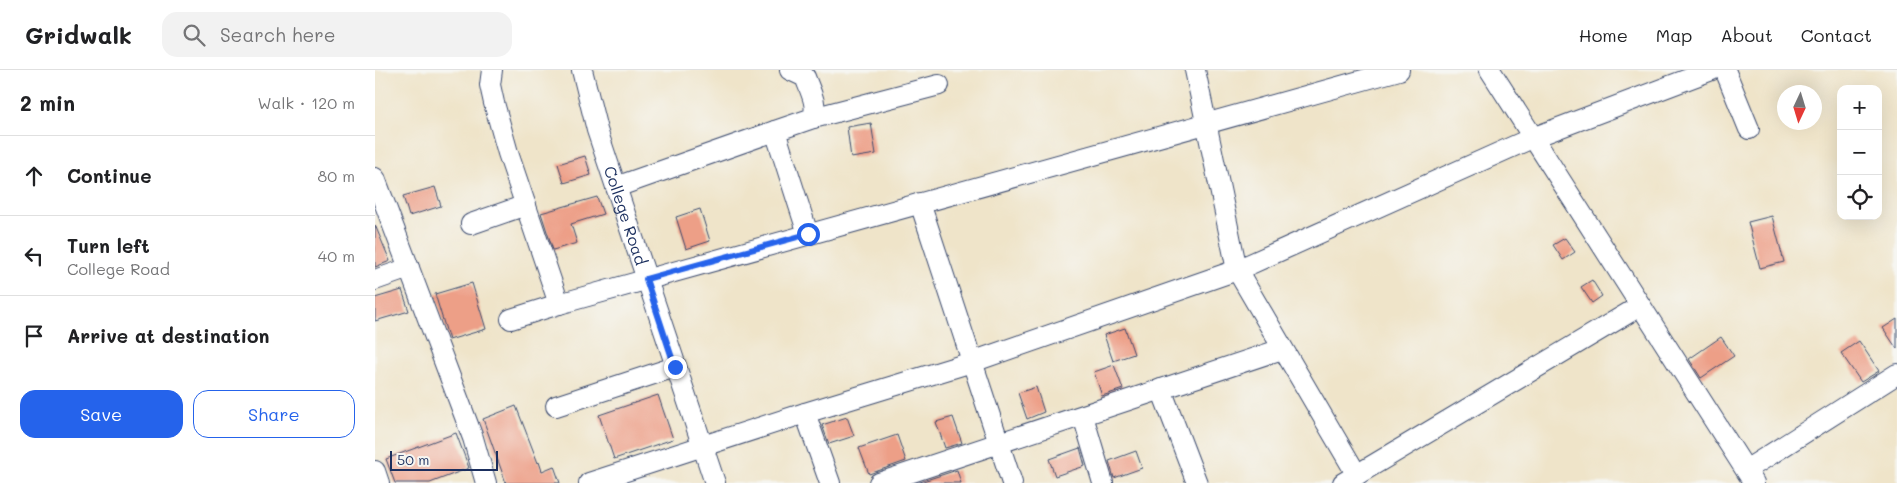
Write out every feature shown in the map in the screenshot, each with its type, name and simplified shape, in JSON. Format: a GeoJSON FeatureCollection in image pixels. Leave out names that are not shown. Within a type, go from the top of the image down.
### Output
{"type":"FeatureCollection","features":[{"type":"Feature","properties":{"kind":"street"},"geometry":{"type":"LineString","coordinates":[[492,70],[490,85],[494,103],[559,304]]}},
{"type":"Feature","properties":{"kind":"street","name":"College Road"},"geometry":{"type":"LineString","coordinates":[[582,70],[597,130],[701,447],[715,483]]}},
{"type":"Feature","properties":{"kind":"street"},"geometry":{"type":"LineString","coordinates":[[1195,70],[1237,270],[1282,349],[1350,479],[1640,306]]}},
{"type":"Feature","properties":{"kind":"street"},"geometry":{"type":"LineString","coordinates":[[511,318],[1399,70]]}},
{"type":"Feature","properties":{"kind":"street"},"geometry":{"type":"LineString","coordinates":[[1489,70],[1750,477],[1897,374]]}},
{"type":"Feature","properties":{"kind":"street"},"geometry":{"type":"LineString","coordinates":[[589,483],[805,413],[972,362],[1237,270],[1532,138],[1712,70]]}},
{"type":"Feature","properties":{"kind":"street"},"geometry":{"type":"LineString","coordinates":[[1725,70],[1749,129]]}},
{"type":"Feature","properties":{"kind":"street"},"geometry":{"type":"LineString","coordinates":[[801,72],[816,105],[813,118]]}},
{"type":"Feature","properties":{"kind":"street"},"geometry":{"type":"LineString","coordinates":[[616,187],[813,118],[939,85]]}},
{"type":"Feature","properties":{"kind":"street"},"geometry":{"type":"LineString","coordinates":[[775,131],[808,234]]}},
{"type":"Feature","properties":{"kind":"street"},"geometry":{"type":"LineString","coordinates":[[375,179],[473,438],[486,483]]}},
{"type":"Feature","properties":{"kind":"street"},"geometry":{"type":"LineString","coordinates":[[920,203],[1012,483]]}},
{"type":"Feature","properties":{"kind":"street"},"geometry":{"type":"LineString","coordinates":[[471,224],[526,205]]}},
{"type":"Feature","properties":{"kind":"street"},"geometry":{"type":"LineString","coordinates":[[375,280],[409,268]]}},
{"type":"Feature","properties":{"kind":"street"},"geometry":{"type":"LineString","coordinates":[[879,483],[917,477],[999,444],[1282,349]]}},
{"type":"Feature","properties":{"kind":"street"},"geometry":{"type":"LineString","coordinates":[[556,406],[675,367]]}},
{"type":"Feature","properties":{"kind":"street"},"geometry":{"type":"LineString","coordinates":[[1161,390],[1197,483]]}},
{"type":"Feature","properties":{"kind":"street"},"geometry":{"type":"LineString","coordinates":[[805,413],[830,483]]}},
{"type":"Feature","properties":{"kind":"street"},"geometry":{"type":"LineString","coordinates":[[1083,416],[1103,483]]}},
{"type":"Feature","properties":{"kind":"street"},"geometry":{"type":"LineString","coordinates":[[375,471],[379,483]]}},
{"type":"Feature","properties":{"kind":"building"},"geometry":{"type":"Polygon","coordinates":[[[871,123],[876,154],[851,158],[847,127],[871,123]]]}},
{"type":"Feature","properties":{"kind":"building"},"geometry":{"type":"Polygon","coordinates":[[[585,156],[591,175],[564,183],[558,164],[585,156]]]}},
{"type":"Feature","properties":{"kind":"building"},"geometry":{"type":"Polygon","coordinates":[[[435,187],[441,206],[409,216],[403,196],[435,187]]]}},
{"type":"Feature","properties":{"kind":"building"},"geometry":{"type":"Polygon","coordinates":[[[597,197],[603,214],[571,224],[577,243],[553,250],[541,213],[597,197]]]}},
{"type":"Feature","properties":{"kind":"building"},"geometry":{"type":"Polygon","coordinates":[[[700,209],[710,241],[686,249],[676,217],[700,209]]]}},
{"type":"Feature","properties":{"kind":"building"},"geometry":{"type":"Polygon","coordinates":[[[1772,216],[1784,262],[1760,268],[1748,222],[1772,216]]]}},
{"type":"Feature","properties":{"kind":"building"},"geometry":{"type":"Polygon","coordinates":[[[375,225],[390,261],[375,267],[375,225]]]}},
{"type":"Feature","properties":{"kind":"building"},"geometry":{"type":"Polygon","coordinates":[[[1565,238],[1575,252],[1563,260],[1553,245],[1565,238]]]}},
{"type":"Feature","properties":{"kind":"building"},"geometry":{"type":"Polygon","coordinates":[[[1592,280],[1602,296],[1592,303],[1581,287],[1592,280]]]}},
{"type":"Feature","properties":{"kind":"building"},"geometry":{"type":"Polygon","coordinates":[[[472,283],[486,329],[449,340],[435,294],[472,283]]]}},
{"type":"Feature","properties":{"kind":"building"},"geometry":{"type":"Polygon","coordinates":[[[402,290],[409,311],[375,321],[375,298],[402,290]]]}},
{"type":"Feature","properties":{"kind":"building"},"geometry":{"type":"Polygon","coordinates":[[[1897,319],[1897,349],[1883,328],[1897,319]]]}},
{"type":"Feature","properties":{"kind":"building"},"geometry":{"type":"Polygon","coordinates":[[[1125,328],[1134,354],[1113,361],[1104,335],[1125,328]]]}},
{"type":"Feature","properties":{"kind":"building"},"geometry":{"type":"Polygon","coordinates":[[[1721,337],[1734,356],[1701,378],[1689,359],[1721,337]]]}},
{"type":"Feature","properties":{"kind":"building"},"geometry":{"type":"Polygon","coordinates":[[[1859,341],[1879,371],[1861,382],[1841,353],[1859,341]]]}},
{"type":"Feature","properties":{"kind":"building"},"geometry":{"type":"Polygon","coordinates":[[[1114,365],[1123,389],[1102,396],[1094,372],[1114,365]]]}},
{"type":"Feature","properties":{"kind":"building"},"geometry":{"type":"Polygon","coordinates":[[[1036,387],[1044,412],[1027,419],[1018,393],[1036,387]]]}},
{"type":"Feature","properties":{"kind":"building"},"geometry":{"type":"Polygon","coordinates":[[[658,395],[673,439],[614,459],[599,415],[658,395]]]}},
{"type":"Feature","properties":{"kind":"building"},"geometry":{"type":"Polygon","coordinates":[[[516,406],[542,471],[554,466],[560,483],[506,483],[483,419],[516,406]]]}},
{"type":"Feature","properties":{"kind":"building"},"geometry":{"type":"Polygon","coordinates":[[[847,417],[854,436],[829,444],[822,425],[847,417]]]}},
{"type":"Feature","properties":{"kind":"building"},"geometry":{"type":"Polygon","coordinates":[[[953,417],[962,443],[945,448],[936,422],[953,417]]]}},
{"type":"Feature","properties":{"kind":"building"},"geometry":{"type":"Polygon","coordinates":[[[456,433],[469,468],[430,483],[395,483],[386,459],[456,433]]]}},
{"type":"Feature","properties":{"kind":"building"},"geometry":{"type":"Polygon","coordinates":[[[897,435],[906,461],[869,474],[859,448],[897,435]]]}},
{"type":"Feature","properties":{"kind":"building"},"geometry":{"type":"Polygon","coordinates":[[[1080,448],[1085,466],[1055,476],[1049,459],[1080,448]]]}},
{"type":"Feature","properties":{"kind":"building"},"geometry":{"type":"Polygon","coordinates":[[[1136,451],[1142,468],[1114,478],[1109,461],[1136,451]]]}},
{"type":"Feature","properties":{"kind":"building"},"geometry":{"type":"Polygon","coordinates":[[[957,470],[961,483],[917,483],[957,470]]]}},
{"type":"Feature","properties":{"kind":"route"},"geometry":{"type":"LineString","coordinates":[[675,367],[646,279],[808,234]]}}]}
